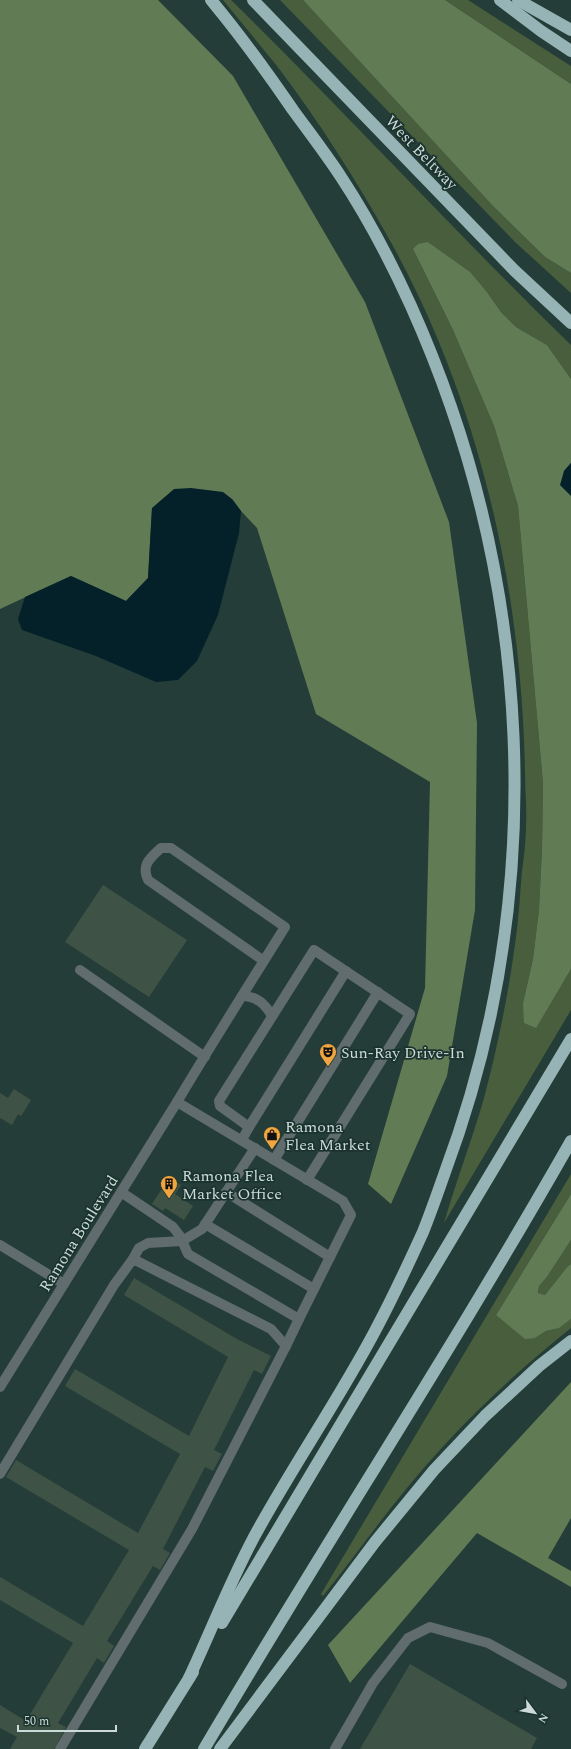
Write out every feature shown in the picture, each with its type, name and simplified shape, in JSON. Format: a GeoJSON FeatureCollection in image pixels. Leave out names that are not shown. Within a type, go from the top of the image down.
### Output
{"type":"FeatureCollection","features":[{"type":"Feature","properties":{"kind":"highway"},"geometry":{"type":"LineString","coordinates":[[189,1678],[254,1538],[375,1332],[424,1229],[472,1093],[495,1000],[506,927],[513,861],[515,806],[512,690],[502,610],[477,490],[456,420],[439,374],[407,298],[378,241],[342,178],[242,38],[211,0]]}},
{"type":"Feature","properties":{"kind":"highway","name":"West Beltway"},"geometry":{"type":"LineString","coordinates":[[253,0],[515,271],[571,323]]}},
{"type":"Feature","properties":{"kind":"highway"},"geometry":{"type":"LineString","coordinates":[[500,0],[541,31],[571,51]]}},
{"type":"Feature","properties":{"kind":"highway"},"geometry":{"type":"LineString","coordinates":[[518,0],[571,30]]}},
{"type":"Feature","properties":{"kind":"highway"},"geometry":{"type":"LineString","coordinates":[[145,1749],[189,1678],[571,1039]]}},
{"type":"Feature","properties":{"kind":"highway"},"geometry":{"type":"LineString","coordinates":[[204,1749],[289,1606],[522,1227],[571,1141]]}},
{"type":"Feature","properties":{"kind":"highway"},"geometry":{"type":"LineString","coordinates":[[220,1749],[375,1542],[434,1470],[507,1396],[539,1366],[571,1341]]}},
{"type":"Feature","properties":{"kind":"street","name":"Ramona Boulevard"},"geometry":{"type":"LineString","coordinates":[[0,1387],[205,1057],[285,927],[172,848],[161,848],[153,855],[144,872],[148,880],[264,961]]}},
{"type":"Feature","properties":{"kind":"street"},"geometry":{"type":"LineString","coordinates":[[249,1127],[220,1106],[219,1101],[314,950],[410,1014],[307,1180]]}},
{"type":"Feature","properties":{"kind":"street"},"geometry":{"type":"LineString","coordinates":[[80,970],[205,1057]]}},
{"type":"Feature","properties":{"kind":"street"},"geometry":{"type":"LineString","coordinates":[[242,1140],[346,971]]}},
{"type":"Feature","properties":{"kind":"street"},"geometry":{"type":"LineString","coordinates":[[274,1160],[378,992]]}},
{"type":"Feature","properties":{"kind":"street"},"geometry":{"type":"LineString","coordinates":[[242,996],[250,996],[258,1000],[266,1006],[272,1016]]}},
{"type":"Feature","properties":{"kind":"street"},"geometry":{"type":"LineString","coordinates":[[60,1749],[192,1529],[351,1215],[343,1202],[242,1140],[179,1098]]}},
{"type":"Feature","properties":{"kind":"street"},"geometry":{"type":"LineString","coordinates":[[0,1474],[114,1285],[139,1248],[148,1243],[182,1241],[202,1229],[255,1148]]}},
{"type":"Feature","properties":{"kind":"street"},"geometry":{"type":"LineString","coordinates":[[121,1192],[173,1227],[188,1254],[299,1319]]}},
{"type":"Feature","properties":{"kind":"street"},"geometry":{"type":"LineString","coordinates":[[226,1192],[330,1257]]}},
{"type":"Feature","properties":{"kind":"street"},"geometry":{"type":"LineString","coordinates":[[205,1224],[314,1290]]}},
{"type":"Feature","properties":{"kind":"street"},"geometry":{"type":"LineString","coordinates":[[0,1245],[64,1284]]}},
{"type":"Feature","properties":{"kind":"street"},"geometry":{"type":"LineString","coordinates":[[133,1259],[271,1329],[286,1346]]}},
{"type":"Feature","properties":{"kind":"street"},"geometry":{"type":"LineString","coordinates":[[335,1749],[373,1683],[408,1638],[430,1628],[488,1643],[562,1684]]}},
{"type":"Feature","properties":{"kind":"green space"},"geometry":{"type":"Polygon","coordinates":[[[0,0],[158,0],[233,76],[365,302],[449,522],[477,723],[475,910],[447,1076],[391,1204],[368,1184],[425,988],[430,782],[316,714],[257,528],[232,499],[152,508],[148,578],[126,601],[71,576],[0,609],[0,0]]]}},
{"type":"Feature","properties":{"kind":"green space"},"geometry":{"type":"Polygon","coordinates":[[[223,0],[231,0],[571,345],[571,379],[547,345],[516,327],[501,312],[487,292],[469,272],[428,242],[413,249],[453,330],[494,426],[518,506],[543,783],[539,909],[533,959],[523,1003],[562,984],[571,969],[571,1010],[444,1223],[484,1098],[494,1058],[510,977],[516,937],[525,848],[526,812],[522,703],[515,634],[504,565],[490,496],[471,429],[447,363],[420,299],[388,237],[336,150],[277,66],[223,0]]]}},
{"type":"Feature","properties":{"kind":"green space"},"geometry":{"type":"Polygon","coordinates":[[[280,0],[303,0],[492,205],[545,257],[571,273],[571,293],[515,242],[280,0]]]}},
{"type":"Feature","properties":{"kind":"green space"},"geometry":{"type":"Polygon","coordinates":[[[303,0],[445,0],[571,84],[571,273],[545,257],[492,205],[303,0]]]}},
{"type":"Feature","properties":{"kind":"green space"},"geometry":{"type":"Polygon","coordinates":[[[445,0],[468,0],[571,66],[571,84],[445,0]]]}},
{"type":"Feature","properties":{"kind":"green space"},"geometry":{"type":"Polygon","coordinates":[[[428,242],[470,272],[501,312],[516,327],[547,345],[571,379],[571,463],[564,471],[571,496],[571,969],[536,1028],[524,1023],[523,1003],[533,959],[539,909],[543,783],[518,506],[494,426],[453,330],[413,249],[418,244],[428,242]]]}},
{"type":"Feature","properties":{"kind":"green space"},"geometry":{"type":"Polygon","coordinates":[[[571,1174],[571,1194],[496,1315],[535,1338],[546,1331],[558,1328],[571,1319],[571,1328],[506,1384],[464,1424],[425,1466],[396,1501],[323,1596],[321,1594],[571,1174]]]}},
{"type":"Feature","properties":{"kind":"green space"},"geometry":{"type":"Polygon","coordinates":[[[571,1194],[571,1240],[547,1277],[539,1286],[538,1293],[545,1295],[571,1264],[571,1319],[559,1328],[546,1331],[535,1338],[525,1339],[496,1315],[571,1194]]]}},
{"type":"Feature","properties":{"kind":"green space"},"geometry":{"type":"Polygon","coordinates":[[[571,1240],[571,1264],[545,1295],[538,1293],[539,1286],[547,1277],[571,1240]]]}},
{"type":"Feature","properties":{"kind":"green space"},"geometry":{"type":"Polygon","coordinates":[[[571,1382],[571,1518],[548,1558],[571,1571],[571,1587],[477,1533],[350,1683],[328,1645],[571,1382]]]}},
{"type":"Feature","properties":{"kind":"water"},"geometry":{"type":"Polygon","coordinates":[[[571,463],[571,496],[560,485],[564,471],[571,463]]]}},
{"type":"Feature","properties":{"kind":"water"},"geometry":{"type":"Polygon","coordinates":[[[191,488],[223,492],[232,499],[241,511],[239,533],[218,615],[197,661],[178,680],[156,682],[96,656],[22,630],[18,619],[25,597],[71,576],[126,601],[148,578],[152,508],[174,489],[191,488]]]}},
{"type":"Feature","properties":{"kind":"building"},"geometry":{"type":"Polygon","coordinates":[[[103,885],[187,940],[149,997],[65,942],[103,885]]]}},
{"type":"Feature","properties":{"kind":"building"},"geometry":{"type":"Polygon","coordinates":[[[14,1089],[31,1100],[21,1116],[18,1114],[12,1125],[0,1118],[0,1093],[8,1098],[14,1089]]]}},
{"type":"Feature","properties":{"kind":"building","name":"Ramona Flea Market Office"},"geometry":{"type":"Polygon","coordinates":[[[169,1178],[181,1185],[175,1194],[193,1206],[184,1220],[165,1208],[163,1211],[152,1204],[169,1178]]]}},
{"type":"Feature","properties":{"kind":"building"},"geometry":{"type":"Polygon","coordinates":[[[134,1278],[237,1339],[271,1356],[262,1374],[254,1370],[214,1450],[222,1454],[213,1471],[205,1467],[163,1549],[170,1553],[160,1570],[153,1566],[107,1641],[114,1646],[104,1663],[97,1658],[58,1723],[66,1727],[54,1749],[10,1749],[17,1737],[0,1728],[0,1705],[26,1721],[73,1643],[0,1600],[0,1577],[83,1626],[129,1550],[6,1477],[16,1460],[138,1533],[180,1454],[65,1386],[75,1369],[189,1436],[228,1357],[124,1295],[134,1278]]]}},
{"type":"Feature","properties":{"kind":"building"},"geometry":{"type":"Polygon","coordinates":[[[410,1664],[537,1738],[531,1749],[360,1749],[410,1664]]]}},
{"type":"Feature","properties":{"kind":"place","name":"Sun-Ray Drive-In"},"geometry":{"type":"Point","coordinates":[328,1067]}},
{"type":"Feature","properties":{"kind":"place","name":"Ramona Flea Market"},"geometry":{"type":"Point","coordinates":[272,1150]}},
{"type":"Feature","properties":{"kind":"place","name":"Ramona Flea Market Office"},"geometry":{"type":"Point","coordinates":[169,1199]}}]}
